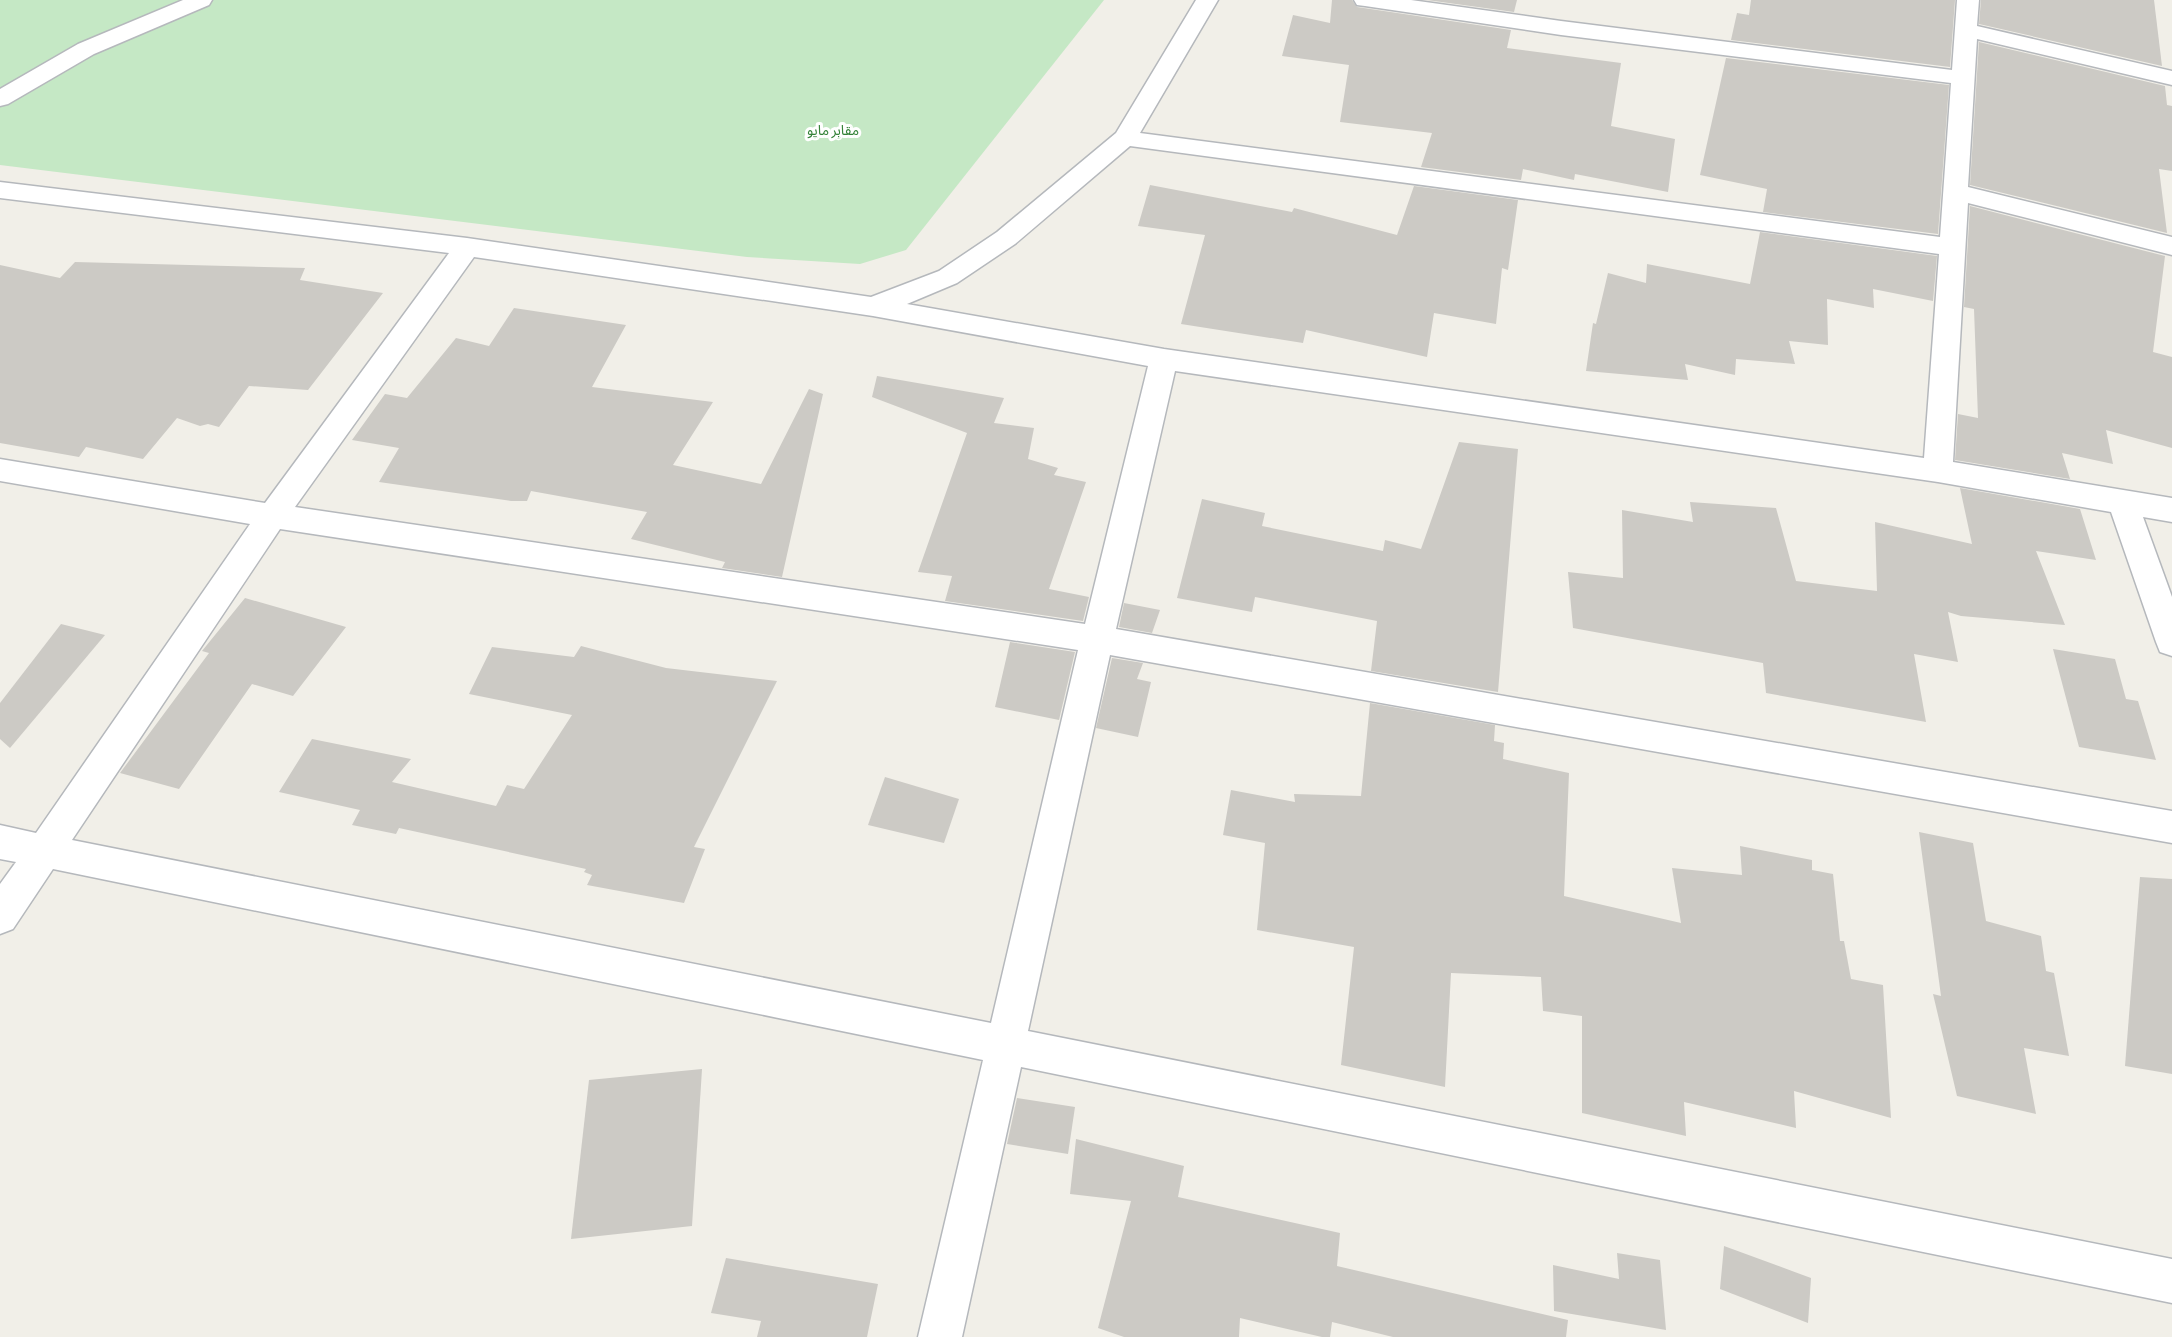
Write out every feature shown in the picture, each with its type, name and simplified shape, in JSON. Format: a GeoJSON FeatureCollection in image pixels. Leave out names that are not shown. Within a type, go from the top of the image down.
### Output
{"type":"FeatureCollection","features":[{"type":"Feature","properties":{"kind":"street"},"geometry":{"type":"LineString","coordinates":[[0,99],[86,49],[201,0]]}},
{"type":"Feature","properties":{"kind":"street"},"geometry":{"type":"LineString","coordinates":[[873,307],[948,277],[1006,238],[1125,138],[1207,0]]}},
{"type":"Feature","properties":{"kind":"street"},"geometry":{"type":"LineString","coordinates":[[1365,0],[1561,28],[1964,78]]}},
{"type":"Feature","properties":{"kind":"street"},"geometry":{"type":"LineString","coordinates":[[1938,471],[1968,0]]}},
{"type":"Feature","properties":{"kind":"street"},"geometry":{"type":"LineString","coordinates":[[1967,30],[2172,78]]}},
{"type":"Feature","properties":{"kind":"street"},"geometry":{"type":"LineString","coordinates":[[1125,138],[1953,247]]}},
{"type":"Feature","properties":{"kind":"street"},"geometry":{"type":"LineString","coordinates":[[0,190],[467,247],[873,307],[1164,359],[1938,471],[2172,510]]}},
{"type":"Feature","properties":{"kind":"street"},"geometry":{"type":"LineString","coordinates":[[1957,192],[2172,246]]}},
{"type":"Feature","properties":{"kind":"street"},"geometry":{"type":"LineString","coordinates":[[0,916],[272,516],[467,247]]}},
{"type":"Feature","properties":{"kind":"street"},"geometry":{"type":"LineString","coordinates":[[940,1337],[1097,639],[1164,359]]}},
{"type":"Feature","properties":{"kind":"street"},"geometry":{"type":"LineString","coordinates":[[0,470],[272,516],[1097,639],[2172,827]]}},
{"type":"Feature","properties":{"kind":"street"},"geometry":{"type":"LineString","coordinates":[[2123,502],[2172,642]]}},
{"type":"Feature","properties":{"kind":"street"},"geometry":{"type":"LineString","coordinates":[[0,842],[2172,1281]]}},
{"type":"Feature","properties":{"kind":"green space","name":"مقابر مايو"},"geometry":{"type":"Polygon","coordinates":[[[0,0],[1104,0],[906,250],[860,264],[747,257],[0,165],[0,0]]]}},
{"type":"Feature","properties":{"kind":"building"},"geometry":{"type":"Polygon","coordinates":[[[1332,0],[1352,0],[1357,7],[1511,30],[1507,48],[1621,63],[1611,126],[1675,139],[1668,192],[1575,174],[1574,180],[1523,169],[1521,180],[1421,167],[1432,133],[1340,122],[1349,65],[1282,56],[1293,15],[1330,23],[1332,0]]]}},
{"type":"Feature","properties":{"kind":"building"},"geometry":{"type":"Polygon","coordinates":[[[1427,0],[1517,0],[1514,12],[1427,0]]]}},
{"type":"Feature","properties":{"kind":"building"},"geometry":{"type":"Polygon","coordinates":[[[1751,0],[1955,0],[1950,67],[1731,40],[1737,13],[1749,15],[1751,0]]]}},
{"type":"Feature","properties":{"kind":"building"},"geometry":{"type":"Polygon","coordinates":[[[1981,0],[2154,0],[2162,66],[1979,24],[1981,0]]]}},
{"type":"Feature","properties":{"kind":"building"},"geometry":{"type":"Polygon","coordinates":[[[1979,42],[2165,86],[2167,105],[2172,106],[2172,171],[2159,169],[2167,233],[1970,185],[1979,42]]]}},
{"type":"Feature","properties":{"kind":"building"},"geometry":{"type":"Polygon","coordinates":[[[1726,58],[1949,85],[1938,234],[1763,212],[1767,189],[1700,175],[1726,58]]]}},
{"type":"Feature","properties":{"kind":"building"},"geometry":{"type":"Polygon","coordinates":[[[1150,185],[1292,212],[1294,208],[1397,235],[1414,186],[1518,200],[1508,270],[1502,268],[1496,324],[1434,313],[1427,357],[1306,330],[1303,343],[1181,324],[1205,235],[1138,226],[1150,185]]]}},
{"type":"Feature","properties":{"kind":"building"},"geometry":{"type":"Polygon","coordinates":[[[1970,206],[2165,256],[2153,352],[2172,357],[2172,448],[2106,430],[2113,464],[2062,453],[2070,479],[1955,460],[1958,414],[1978,418],[1974,309],[1964,307],[1970,206]]]}},
{"type":"Feature","properties":{"kind":"building"},"geometry":{"type":"Polygon","coordinates":[[[1760,232],[1937,256],[1933,301],[1873,289],[1874,308],[1827,299],[1828,345],[1789,341],[1795,364],[1736,359],[1735,375],[1685,364],[1688,380],[1586,371],[1593,323],[1596,324],[1608,273],[1646,283],[1647,264],[1750,284],[1760,232]]]}},
{"type":"Feature","properties":{"kind":"building"},"geometry":{"type":"Polygon","coordinates":[[[75,262],[305,268],[300,280],[383,293],[308,390],[249,386],[219,427],[208,424],[200,426],[177,418],[143,459],[86,447],[79,457],[0,443],[0,265],[60,278],[75,262]]]}},
{"type":"Feature","properties":{"kind":"building"},"geometry":{"type":"Polygon","coordinates":[[[514,308],[626,325],[592,387],[713,402],[673,465],[761,484],[809,389],[823,394],[782,577],[722,568],[725,562],[631,539],[647,512],[531,491],[527,501],[511,501],[379,482],[399,448],[352,440],[385,394],[407,398],[456,338],[489,346],[514,308]]]}},
{"type":"Feature","properties":{"kind":"building"},"geometry":{"type":"Polygon","coordinates":[[[877,376],[1004,398],[994,423],[1034,428],[1028,459],[1058,468],[1054,475],[1086,482],[1049,589],[1089,597],[1083,621],[945,601],[952,576],[918,572],[967,433],[872,397],[877,376]]]}},
{"type":"Feature","properties":{"kind":"building"},"geometry":{"type":"Polygon","coordinates":[[[1459,442],[1518,449],[1498,692],[1371,671],[1377,621],[1255,597],[1252,612],[1177,598],[1202,499],[1265,513],[1262,526],[1383,551],[1385,540],[1421,549],[1459,442]]]}},
{"type":"Feature","properties":{"kind":"building"},"geometry":{"type":"Polygon","coordinates":[[[1960,488],[2080,509],[2096,560],[2036,551],[2065,625],[1961,616],[1948,612],[1958,662],[1914,654],[1926,722],[1766,693],[1763,663],[1573,628],[1568,572],[1623,578],[1622,510],[1693,522],[1690,502],[1776,508],[1796,581],[1877,591],[1875,522],[1972,544],[1960,488]]]}},
{"type":"Feature","properties":{"kind":"building"},"geometry":{"type":"Polygon","coordinates":[[[245,598],[346,627],[293,696],[252,684],[179,789],[120,773],[209,653],[202,651],[245,598]]]}},
{"type":"Feature","properties":{"kind":"building"},"geometry":{"type":"Polygon","coordinates":[[[1124,603],[1160,610],[1152,633],[1119,627],[1124,603]]]}},
{"type":"Feature","properties":{"kind":"building"},"geometry":{"type":"Polygon","coordinates":[[[61,624],[105,635],[10,748],[0,739],[0,703],[61,624]]]}},
{"type":"Feature","properties":{"kind":"building"},"geometry":{"type":"Polygon","coordinates":[[[1010,642],[1075,652],[1059,720],[995,707],[1010,642]]]}},
{"type":"Feature","properties":{"kind":"building"},"geometry":{"type":"Polygon","coordinates":[[[581,646],[666,668],[777,681],[694,847],[705,849],[684,903],[587,885],[592,875],[584,872],[586,869],[399,828],[396,834],[352,825],[360,810],[279,792],[312,739],[411,759],[392,782],[496,806],[507,785],[524,789],[572,715],[469,694],[492,647],[574,657],[581,646]]]}},
{"type":"Feature","properties":{"kind":"building"},"geometry":{"type":"Polygon","coordinates":[[[2053,649],[2115,659],[2126,699],[2138,701],[2156,760],[2079,747],[2053,649]]]}},
{"type":"Feature","properties":{"kind":"building"},"geometry":{"type":"Polygon","coordinates":[[[1112,658],[1143,663],[1137,679],[1151,682],[1138,737],[1096,728],[1112,658]]]}},
{"type":"Feature","properties":{"kind":"building"},"geometry":{"type":"Polygon","coordinates":[[[1370,703],[1495,725],[1494,741],[1504,743],[1503,759],[1569,773],[1564,896],[1681,923],[1672,868],[1742,875],[1740,846],[1812,860],[1812,870],[1833,874],[1840,941],[1844,941],[1851,979],[1883,985],[1891,1118],[1794,1091],[1796,1128],[1684,1102],[1686,1136],[1582,1113],[1582,1016],[1543,1011],[1541,977],[1451,973],[1445,1087],[1341,1065],[1354,947],[1257,930],[1265,843],[1223,835],[1231,790],[1295,802],[1294,794],[1361,796],[1370,703]]]}},
{"type":"Feature","properties":{"kind":"building"},"geometry":{"type":"Polygon","coordinates":[[[885,777],[959,799],[944,843],[868,825],[885,777]]]}},
{"type":"Feature","properties":{"kind":"building"},"geometry":{"type":"Polygon","coordinates":[[[1919,832],[1973,843],[1986,921],[2041,936],[2046,971],[2054,973],[2069,1056],[2024,1048],[2036,1114],[1957,1096],[1933,994],[1941,996],[1919,832]]]}},
{"type":"Feature","properties":{"kind":"building"},"geometry":{"type":"Polygon","coordinates":[[[2140,877],[2172,879],[2172,1074],[2125,1066],[2140,877]]]}},
{"type":"Feature","properties":{"kind":"building"},"geometry":{"type":"Polygon","coordinates":[[[702,1069],[692,1226],[571,1239],[589,1080],[702,1069]]]}},
{"type":"Feature","properties":{"kind":"building"},"geometry":{"type":"Polygon","coordinates":[[[1017,1098],[1075,1107],[1068,1154],[1007,1144],[1017,1098]]]}},
{"type":"Feature","properties":{"kind":"building"},"geometry":{"type":"Polygon","coordinates":[[[1076,1139],[1184,1166],[1178,1197],[1340,1233],[1337,1266],[1568,1320],[1566,1337],[1393,1337],[1332,1322],[1330,1337],[1322,1337],[1240,1318],[1239,1337],[1124,1337],[1098,1328],[1131,1201],[1070,1194],[1076,1139]]]}},
{"type":"Feature","properties":{"kind":"building"},"geometry":{"type":"Polygon","coordinates":[[[1724,1246],[1811,1278],[1808,1323],[1720,1289],[1724,1246]]]}},
{"type":"Feature","properties":{"kind":"building"},"geometry":{"type":"Polygon","coordinates":[[[1617,1253],[1660,1260],[1666,1330],[1554,1311],[1553,1265],[1619,1279],[1617,1253]]]}},
{"type":"Feature","properties":{"kind":"building"},"geometry":{"type":"Polygon","coordinates":[[[726,1258],[878,1284],[867,1337],[757,1337],[761,1321],[711,1313],[726,1258]]]}}]}
